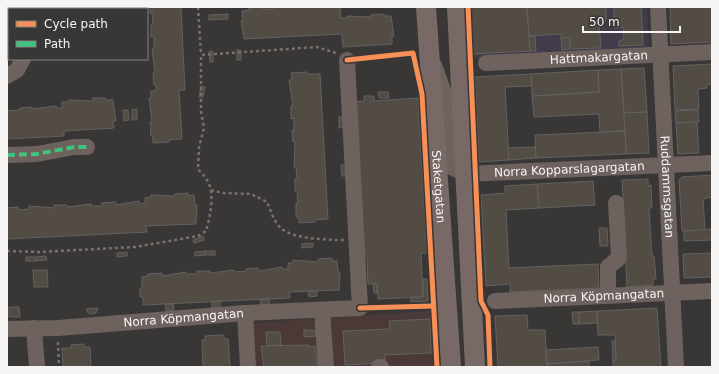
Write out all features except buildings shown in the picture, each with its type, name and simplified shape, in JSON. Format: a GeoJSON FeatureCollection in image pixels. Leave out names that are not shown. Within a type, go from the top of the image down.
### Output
{"type":"FeatureCollection","features":[{"type":"Feature","properties":{"kind":"main road"},"geometry":{"type":"LineString","coordinates":[[457,7],[475,367]]}},
{"type":"Feature","properties":{"kind":"main road","name":"Staketgatan"},"geometry":{"type":"LineString","coordinates":[[426,11],[451,367]]}},
{"type":"Feature","properties":{"kind":"street","name":"Ruddammsgatan"},"geometry":{"type":"LineString","coordinates":[[658,7],[676,367]]}},
{"type":"Feature","properties":{"kind":"street"},"geometry":{"type":"LineString","coordinates":[[429,50],[444,93],[451,166],[466,174]]}},
{"type":"Feature","properties":{"kind":"street","name":"Hattmakargatan"},"geometry":{"type":"LineString","coordinates":[[486,63],[660,56],[712,52]]}},
{"type":"Feature","properties":{"kind":"street"},"geometry":{"type":"LineString","coordinates":[[7,76],[17,70],[22,60]]}},
{"type":"Feature","properties":{"kind":"street"},"geometry":{"type":"LineString","coordinates":[[347,60],[356,241]]}},
{"type":"Feature","properties":{"kind":"street"},"geometry":{"type":"LineString","coordinates":[[7,154],[37,154],[74,147],[87,147]]}},
{"type":"Feature","properties":{"kind":"street","name":"Norra Kopparslagargatan"},"geometry":{"type":"LineString","coordinates":[[466,174],[712,163]]}},
{"type":"Feature","properties":{"kind":"street"},"geometry":{"type":"LineString","coordinates":[[608,295],[608,267],[619,258],[616,203]]}},
{"type":"Feature","properties":{"kind":"street","name":"Norra Köpmangatan"},"geometry":{"type":"LineString","coordinates":[[7,329],[58,328],[245,313],[360,308],[356,241]]}},
{"type":"Feature","properties":{"kind":"street","name":"Norra Köpmangatan"},"geometry":{"type":"LineString","coordinates":[[495,301],[712,291]]}},
{"type":"Feature","properties":{"kind":"street"},"geometry":{"type":"LineString","coordinates":[[322,310],[326,367]]}},
{"type":"Feature","properties":{"kind":"street"},"geometry":{"type":"LineString","coordinates":[[245,313],[248,367]]}},
{"type":"Feature","properties":{"kind":"street"},"geometry":{"type":"LineString","coordinates":[[34,328],[37,367]]}},
{"type":"Feature","properties":{"kind":"path"},"geometry":{"type":"LineString","coordinates":[[7,251],[39,252],[135,247],[198,236],[206,231],[209,221],[210,190],[208,182],[198,169],[199,147],[204,128],[201,111],[201,55],[198,7]]}},
{"type":"Feature","properties":{"kind":"path"},"geometry":{"type":"LineString","coordinates":[[201,55],[317,47],[332,51],[347,60]]}},
{"type":"Feature","properties":{"kind":"path"},"geometry":{"type":"LineString","coordinates":[[210,190],[223,193],[251,194],[267,202],[273,218],[281,229],[290,233],[324,240],[356,241]]}},
{"type":"Feature","properties":{"kind":"path"},"geometry":{"type":"LineString","coordinates":[[58,328],[59,367]]}},
{"type":"Feature","properties":{"kind":"shaded area"},"geometry":{"type":"Polygon","coordinates":[[[469,7],[647,7],[649,49],[471,59],[469,7]]]}},
{"type":"Feature","properties":{"kind":"shaded area"},"geometry":{"type":"Polygon","coordinates":[[[431,311],[435,367],[252,367],[249,323],[431,311]]]}},
{"type":"Feature","properties":{"kind":"marked path"},"geometry":{"type":"LineString","coordinates":[[7,155],[37,154],[74,147],[87,147]]}},
{"type":"Feature","properties":{"kind":"cycle path"},"geometry":{"type":"LineString","coordinates":[[468,7],[481,301],[488,315],[490,367]]}},
{"type":"Feature","properties":{"kind":"cycle path"},"geometry":{"type":"LineString","coordinates":[[347,60],[413,53],[422,94],[437,367]]}},
{"type":"Feature","properties":{"kind":"cycle path"},"geometry":{"type":"LineString","coordinates":[[360,308],[433,306]]}}]}
